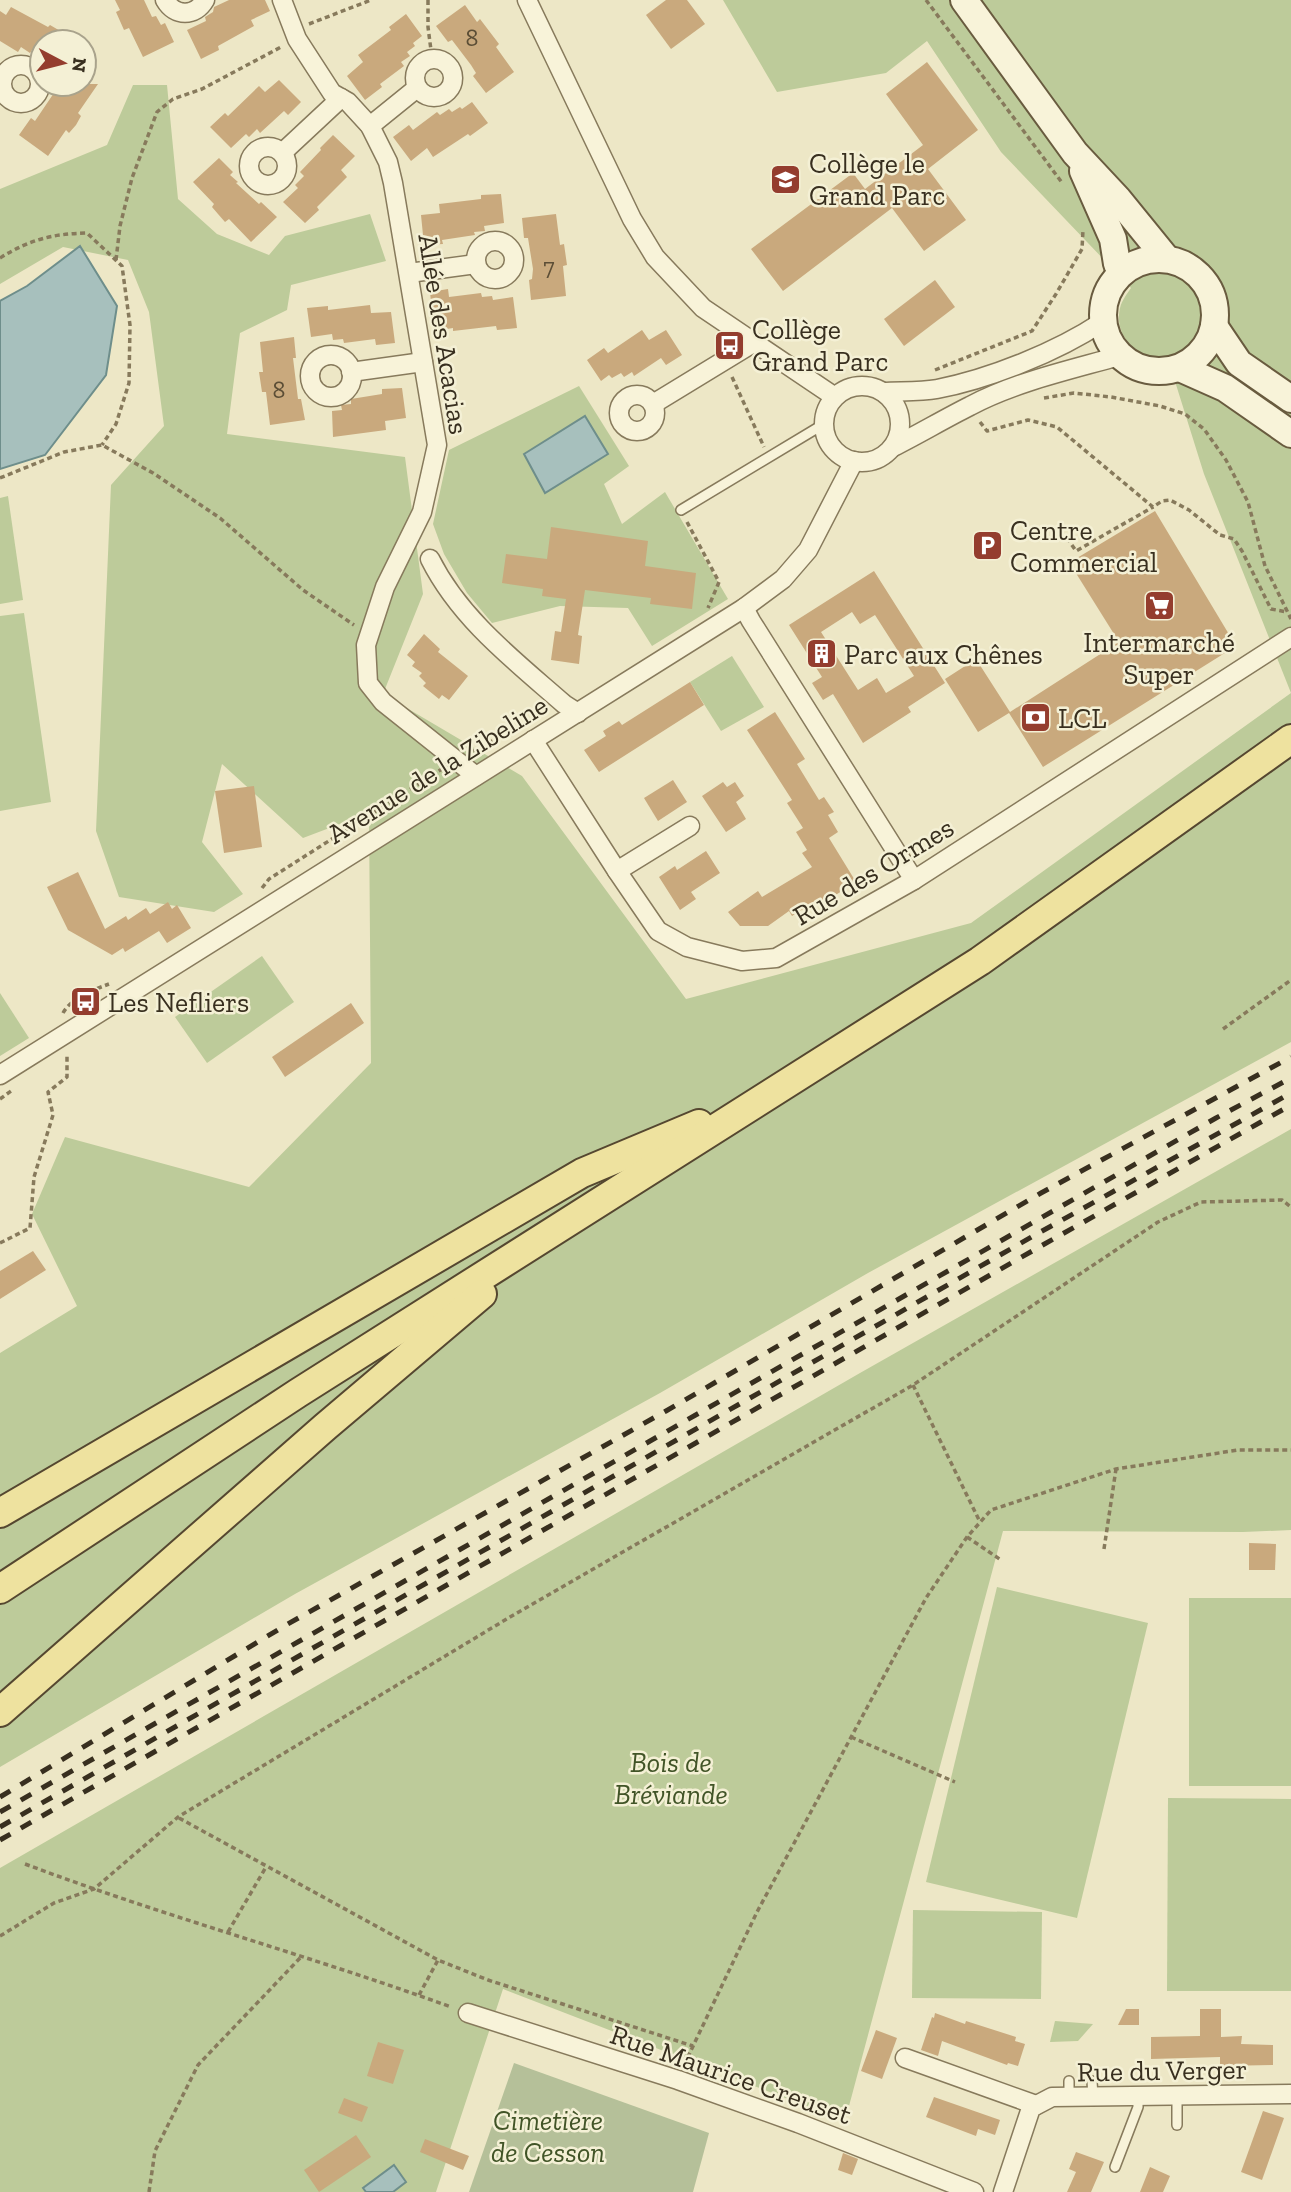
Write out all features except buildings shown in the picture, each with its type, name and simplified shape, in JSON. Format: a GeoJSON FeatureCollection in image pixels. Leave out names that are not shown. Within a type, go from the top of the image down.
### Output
{"type":"FeatureCollection","features":[{"type":"Feature","properties":{"kind":"main road"},"geometry":{"type":"LineString","coordinates":[[964,0],[1075,153],[1118,199],[1166,258],[1196,272],[1208,288],[1214,306],[1214,326],[1208,344],[1196,358],[1180,368],[1164,372],[1147,371],[1132,366],[1119,356],[1108,341],[1102,322],[1110,284],[1124,270],[1141,261],[1166,258]]}},
{"type":"Feature","properties":{"kind":"main road"},"geometry":{"type":"LineString","coordinates":[[1075,153],[1112,239],[1117,264],[1124,270]]}},
{"type":"Feature","properties":{"kind":"main road"},"geometry":{"type":"LineString","coordinates":[[1214,326],[1240,363],[1291,399]]}},
{"type":"Feature","properties":{"kind":"main road"},"geometry":{"type":"LineString","coordinates":[[1180,368],[1225,388],[1291,433]]}},
{"type":"Feature","properties":{"kind":"main road"},"geometry":{"type":"LineString","coordinates":[[0,1589],[298,1393],[980,961],[1291,738]]}},
{"type":"Feature","properties":{"kind":"main road"},"geometry":{"type":"LineString","coordinates":[[0,1513],[582,1173],[775,1091]]}},
{"type":"Feature","properties":{"kind":"main road"},"geometry":{"type":"LineString","coordinates":[[0,1712],[325,1427],[562,1226]]}},
{"type":"Feature","properties":{"kind":"street"},"geometry":{"type":"LineString","coordinates":[[165,0],[174,10],[182,13],[196,10],[205,0]]}},
{"type":"Feature","properties":{"kind":"street","name":"Allée des Acacias"},"geometry":{"type":"LineString","coordinates":[[282,0],[296,35],[332,93],[348,102],[370,126],[388,162],[438,445],[422,512],[385,587],[366,645],[368,683],[383,702],[476,776]]}},
{"type":"Feature","properties":{"kind":"street"},"geometry":{"type":"LineString","coordinates":[[527,0],[632,219],[655,257],[703,308],[835,397]]}},
{"type":"Feature","properties":{"kind":"street"},"geometry":{"type":"LineString","coordinates":[[432,58],[444,61],[453,71],[450,89],[446,94],[434,97],[427,96],[417,88],[415,75],[420,64],[432,58]]}},
{"type":"Feature","properties":{"kind":"street"},"geometry":{"type":"LineString","coordinates":[[370,126],[417,88]]}},
{"type":"Feature","properties":{"kind":"street"},"geometry":{"type":"LineString","coordinates":[[282,153],[341,98]]}},
{"type":"Feature","properties":{"kind":"street"},"geometry":{"type":"LineString","coordinates":[[409,273],[476,264]]}},
{"type":"Feature","properties":{"kind":"street"},"geometry":{"type":"LineString","coordinates":[[883,392],[897,406],[900,418],[893,447],[876,460],[863,463],[840,455],[831,447],[824,424],[829,405],[845,390],[867,386],[883,392],[934,390],[964,383],[1036,357],[1078,338],[1102,322]]}},
{"type":"Feature","properties":{"kind":"street"},"geometry":{"type":"LineString","coordinates":[[653,404],[753,343]]}},
{"type":"Feature","properties":{"kind":"street"},"geometry":{"type":"LineString","coordinates":[[893,447],[971,405],[1036,380],[1119,356]]}},
{"type":"Feature","properties":{"kind":"street"},"geometry":{"type":"LineString","coordinates":[[351,372],[423,362]]}},
{"type":"Feature","properties":{"kind":"street","name":"Avenue de la Zibeline"},"geometry":{"type":"LineString","coordinates":[[0,1074],[744,608],[783,579],[808,550],[854,461]]}},
{"type":"Feature","properties":{"kind":"street"},"geometry":{"type":"LineString","coordinates":[[430,559],[441,581],[484,634],[564,705],[578,713]]}},
{"type":"Feature","properties":{"kind":"street"},"geometry":{"type":"LineString","coordinates":[[744,608],[914,880]]}},
{"type":"Feature","properties":{"kind":"street","name":"Rue des Ormes"},"geometry":{"type":"LineString","coordinates":[[533,740],[658,931],[687,947],[742,961],[776,958],[914,880],[1291,636]]}},
{"type":"Feature","properties":{"kind":"street"},"geometry":{"type":"LineString","coordinates":[[617,872],[690,826]]}},
{"type":"Feature","properties":{"kind":"street","name":"Rue Maurice Creuset"},"geometry":{"type":"LineString","coordinates":[[468,2013],[678,2080],[799,2123],[974,2192]]}},
{"type":"Feature","properties":{"kind":"street"},"geometry":{"type":"LineString","coordinates":[[905,2059],[1036,2105]]}},
{"type":"Feature","properties":{"kind":"street","name":"Rue du Verger"},"geometry":{"type":"LineString","coordinates":[[1036,2105],[1069,2089],[1092,2089],[1138,2096],[1291,2094]]}},
{"type":"Feature","properties":{"kind":"street"},"geometry":{"type":"LineString","coordinates":[[1003,2192],[1031,2108],[1036,2105]]}},
{"type":"Feature","properties":{"kind":"lane"},"geometry":{"type":"LineString","coordinates":[[681,510],[824,424]]}},
{"type":"Feature","properties":{"kind":"lane"},"geometry":{"type":"LineString","coordinates":[[1115,2167],[1138,2107],[1138,2096]]}},
{"type":"Feature","properties":{"kind":"lane"},"geometry":{"type":"LineString","coordinates":[[1177,2096],[1177,2125]]}},
{"type":"Feature","properties":{"kind":"path"},"geometry":{"type":"LineString","coordinates":[[116,261],[120,226],[132,178],[157,112],[173,99],[202,89],[296,35],[371,0]]}},
{"type":"Feature","properties":{"kind":"path"},"geometry":{"type":"LineString","coordinates":[[428,0],[432,58]]}},
{"type":"Feature","properties":{"kind":"path"},"geometry":{"type":"LineString","coordinates":[[926,0],[1069,192]]}},
{"type":"Feature","properties":{"kind":"path"},"geometry":{"type":"LineString","coordinates":[[934,390],[935,369],[1032,331],[1082,249],[1083,224]]}},
{"type":"Feature","properties":{"kind":"path"},"geometry":{"type":"LineString","coordinates":[[0,258],[19,246],[55,234],[87,233],[121,266],[130,325],[129,383],[116,424],[103,445]]}},
{"type":"Feature","properties":{"kind":"path"},"geometry":{"type":"LineString","coordinates":[[1039,398],[1074,393],[1160,406],[1185,414],[1204,429],[1226,460],[1248,502],[1265,566],[1291,619]]}},
{"type":"Feature","properties":{"kind":"path"},"geometry":{"type":"LineString","coordinates":[[992,417],[980,422],[987,431],[1028,420],[1057,427],[1153,507]]}},
{"type":"Feature","properties":{"kind":"path"},"geometry":{"type":"LineString","coordinates":[[0,478],[64,452],[103,445],[153,473],[220,518],[303,590],[369,636]]}},
{"type":"Feature","properties":{"kind":"path"},"geometry":{"type":"LineString","coordinates":[[1068,538],[1076,551],[1163,501],[1170,500],[1189,510],[1220,535],[1234,539],[1271,609],[1287,612]]}},
{"type":"Feature","properties":{"kind":"path"},"geometry":{"type":"LineString","coordinates":[[681,510],[719,582],[707,611]]}},
{"type":"Feature","properties":{"kind":"path"},"geometry":{"type":"LineString","coordinates":[[1223,1029],[1291,980]]}},
{"type":"Feature","properties":{"kind":"path"},"geometry":{"type":"LineString","coordinates":[[0,1243],[30,1228],[34,1177],[52,1115],[48,1092],[67,1077],[67,1052]]}},
{"type":"Feature","properties":{"kind":"path"},"geometry":{"type":"LineString","coordinates":[[0,1936],[54,1903],[94,1889],[178,1817],[510,1617],[914,1385],[1158,1222],[1200,1202],[1282,1200],[1291,1207]]}},
{"type":"Feature","properties":{"kind":"path"},"geometry":{"type":"LineString","coordinates":[[914,1385],[981,1522]]}},
{"type":"Feature","properties":{"kind":"path"},"geometry":{"type":"LineString","coordinates":[[678,2080],[757,1912],[926,1598],[967,1537],[991,1510],[1116,1469],[1238,1450],[1291,1450]]}},
{"type":"Feature","properties":{"kind":"path"},"geometry":{"type":"LineString","coordinates":[[1104,1549],[1116,1469]]}},
{"type":"Feature","properties":{"kind":"path"},"geometry":{"type":"LineString","coordinates":[[967,1537],[1001,1560]]}},
{"type":"Feature","properties":{"kind":"path"},"geometry":{"type":"LineString","coordinates":[[851,1738],[955,1782]]}},
{"type":"Feature","properties":{"kind":"path"},"geometry":{"type":"LineString","coordinates":[[178,1817],[438,1960],[488,1980],[692,2046]]}},
{"type":"Feature","properties":{"kind":"path"},"geometry":{"type":"LineString","coordinates":[[25,1864],[468,2013]]}},
{"type":"Feature","properties":{"kind":"path"},"geometry":{"type":"LineString","coordinates":[[228,1932],[267,1866]]}},
{"type":"Feature","properties":{"kind":"path"},"geometry":{"type":"LineString","coordinates":[[149,2192],[155,2151],[198,2065],[301,1957]]}},
{"type":"Feature","properties":{"kind":"path"},"geometry":{"type":"LineString","coordinates":[[419,1995],[438,1960]]}},
{"type":"Feature","properties":{"kind":"green space"},"geometry":{"type":"Polygon","coordinates":[[[723,0],[1291,0],[1291,693],[1204,474],[1168,359],[1158,359],[1139,352],[1131,346],[1121,329],[1120,308],[1131,288],[1001,152],[927,41],[886,73],[777,92],[723,0]]]}},
{"type":"Feature","properties":{"kind":"green space"},"geometry":{"type":"Polygon","coordinates":[[[133,85],[167,85],[178,199],[217,234],[269,255],[285,236],[370,214],[386,261],[291,285],[287,310],[240,333],[227,434],[405,457],[423,594],[383,694],[522,776],[686,999],[971,923],[1291,693],[1291,1042],[868,1273],[660,1393],[295,1594],[0,1767],[0,1353],[77,1306],[32,1214],[65,1137],[249,1187],[371,1063],[369,813],[303,838],[222,764],[202,842],[243,894],[214,912],[119,897],[96,831],[111,485],[164,426],[149,312],[128,260],[63,247],[0,284],[0,189],[107,145],[133,85]]]}},
{"type":"Feature","properties":{"kind":"green space"},"geometry":{"type":"Polygon","coordinates":[[[579,386],[629,466],[604,484],[622,524],[665,492],[728,599],[652,646],[628,608],[560,606],[492,623],[467,593],[444,554],[433,524],[449,450],[579,386]]]}},
{"type":"Feature","properties":{"kind":"green space"},"geometry":{"type":"Polygon","coordinates":[[[8,496],[23,600],[0,604],[0,498],[8,496]]]}},
{"type":"Feature","properties":{"kind":"green space"},"geometry":{"type":"Polygon","coordinates":[[[24,613],[51,802],[0,811],[0,616],[24,613]]]}},
{"type":"Feature","properties":{"kind":"green space"},"geometry":{"type":"Polygon","coordinates":[[[732,656],[764,707],[721,731],[690,682],[732,656]]]}},
{"type":"Feature","properties":{"kind":"green space"},"geometry":{"type":"Polygon","coordinates":[[[262,956],[294,1002],[207,1063],[175,1017],[262,956]]]}},
{"type":"Feature","properties":{"kind":"green space"},"geometry":{"type":"Polygon","coordinates":[[[0,993],[29,1038],[0,1056],[0,993]]]}},
{"type":"Feature","properties":{"kind":"green space","name":"Bois de Bréviande"},"geometry":{"type":"Polygon","coordinates":[[[1291,1129],[1291,1530],[1003,1531],[845,2121],[503,1989],[436,2192],[0,2192],[0,1868],[860,1373],[1291,1129]]]}},
{"type":"Feature","properties":{"kind":"green space"},"geometry":{"type":"Polygon","coordinates":[[[997,1587],[1148,1623],[1077,1918],[926,1882],[997,1587]]]}},
{"type":"Feature","properties":{"kind":"green space"},"geometry":{"type":"Polygon","coordinates":[[[1189,1598],[1291,1598],[1291,1786],[1189,1786],[1189,1598]]]}},
{"type":"Feature","properties":{"kind":"green space"},"geometry":{"type":"Polygon","coordinates":[[[1168,1798],[1291,1799],[1291,1991],[1167,1991],[1168,1798]]]}},
{"type":"Feature","properties":{"kind":"green space"},"geometry":{"type":"Polygon","coordinates":[[[913,1910],[1042,1912],[1041,1999],[912,1998],[913,1910]]]}},
{"type":"Feature","properties":{"kind":"green space"},"geometry":{"type":"Polygon","coordinates":[[[1055,2021],[1093,2024],[1078,2041],[1050,2042],[1055,2021]]]}},
{"type":"Feature","properties":{"kind":"green space","name":"Cimetière de Cesson"},"geometry":{"type":"Polygon","coordinates":[[[514,2063],[709,2133],[693,2192],[469,2192],[514,2063]]]}},
{"type":"Feature","properties":{"kind":"water"},"geometry":{"type":"Polygon","coordinates":[[[80,246],[117,306],[106,375],[45,455],[0,469],[0,301],[27,286],[80,246]]]}},
{"type":"Feature","properties":{"kind":"water"},"geometry":{"type":"Polygon","coordinates":[[[585,416],[608,454],[545,493],[524,454],[585,416]]]}},
{"type":"Feature","properties":{"kind":"water"},"geometry":{"type":"Polygon","coordinates":[[[394,2165],[406,2182],[393,2192],[366,2192],[363,2188],[394,2165]]]}},
{"type":"Feature","properties":{"kind":"railway"},"geometry":{"type":"LineString","coordinates":[[0,1797],[286,1625],[666,1411],[1041,1193],[1291,1057]]}},
{"type":"Feature","properties":{"kind":"railway"},"geometry":{"type":"LineString","coordinates":[[0,1812],[1216,1118],[1291,1078]]}},
{"type":"Feature","properties":{"kind":"railway"},"geometry":{"type":"LineString","coordinates":[[0,1827],[1035,1235],[1291,1093]]}},
{"type":"Feature","properties":{"kind":"railway"},"geometry":{"type":"LineString","coordinates":[[0,1840],[1291,1105]]}},
{"type":"Feature","properties":{"kind":"place","name":"Collège le Grand Parc"},"geometry":{"type":"Point","coordinates":[786,179]}},
{"type":"Feature","properties":{"kind":"place","name":"Collège Grand Parc"},"geometry":{"type":"Point","coordinates":[729,345]}},
{"type":"Feature","properties":{"kind":"place","name":"Centre Commercial"},"geometry":{"type":"Point","coordinates":[987,546]}},
{"type":"Feature","properties":{"kind":"place","name":"Intermarché Super"},"geometry":{"type":"Point","coordinates":[1159,605]}},
{"type":"Feature","properties":{"kind":"place","name":"Parc aux Chênes"},"geometry":{"type":"Point","coordinates":[821,654]}},
{"type":"Feature","properties":{"kind":"place","name":"LCL"},"geometry":{"type":"Point","coordinates":[1035,718]}},
{"type":"Feature","properties":{"kind":"place","name":"Les Nefliers"},"geometry":{"type":"Point","coordinates":[85,1002]}}]}
